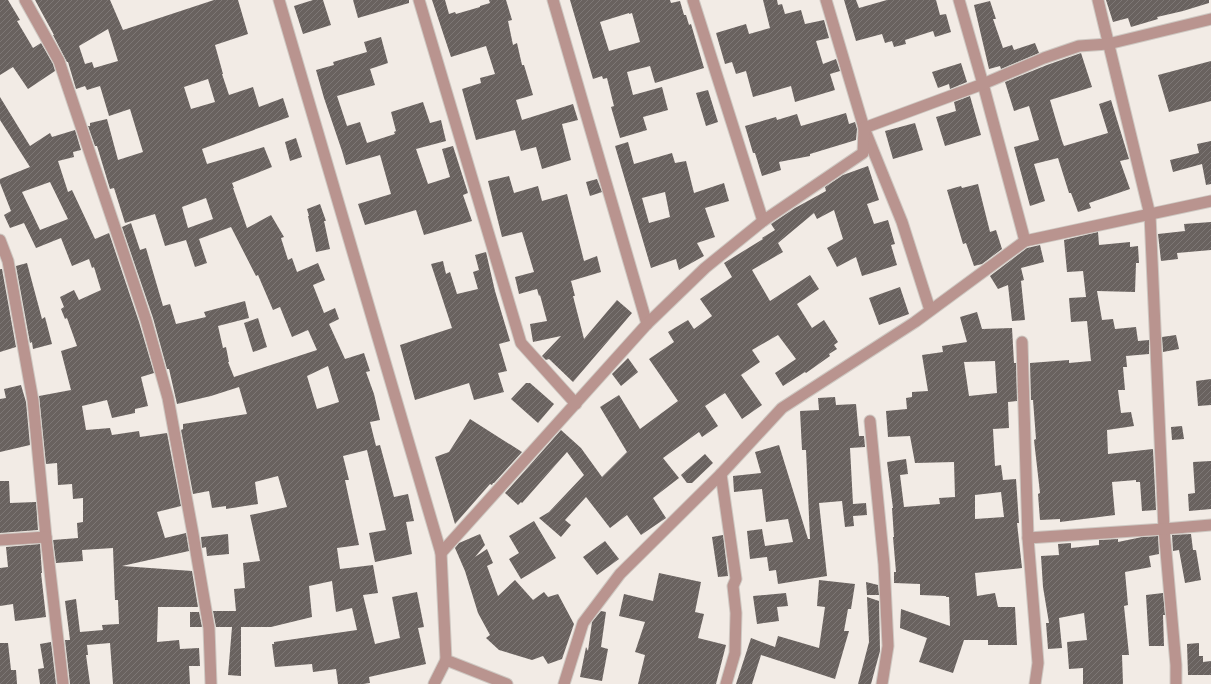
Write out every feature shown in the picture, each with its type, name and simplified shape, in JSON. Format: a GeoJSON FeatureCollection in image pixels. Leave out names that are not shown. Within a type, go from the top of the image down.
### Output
{"type":"FeatureCollection","features":[{"type":"Feature","properties":{"kind":"street"},"geometry":{"type":"LineString","coordinates":[[25,0],[59,61],[146,320],[168,398],[209,628],[211,684]]}},
{"type":"Feature","properties":{"kind":"street"},"geometry":{"type":"LineString","coordinates":[[279,0],[441,553],[446,660],[434,684]]}},
{"type":"Feature","properties":{"kind":"street"},"geometry":{"type":"LineString","coordinates":[[419,0],[521,343],[576,404]]}},
{"type":"Feature","properties":{"kind":"street"},"geometry":{"type":"LineString","coordinates":[[552,0],[647,324]]}},
{"type":"Feature","properties":{"kind":"street"},"geometry":{"type":"LineString","coordinates":[[693,0],[763,221]]}},
{"type":"Feature","properties":{"kind":"street"},"geometry":{"type":"LineString","coordinates":[[826,0],[864,128],[902,222],[930,310]]}},
{"type":"Feature","properties":{"kind":"street"},"geometry":{"type":"LineString","coordinates":[[959,0],[1025,241]]}},
{"type":"Feature","properties":{"kind":"street"},"geometry":{"type":"LineString","coordinates":[[1098,0],[1150,215],[1164,529],[1176,664],[1176,684]]}},
{"type":"Feature","properties":{"kind":"street"},"geometry":{"type":"LineString","coordinates":[[864,128],[983,84],[1044,58],[1079,46],[1108,44],[1211,19]]}},
{"type":"Feature","properties":{"kind":"street"},"geometry":{"type":"LineString","coordinates":[[441,553],[647,324],[705,268],[763,221],[863,153],[864,128]]}},
{"type":"Feature","properties":{"kind":"street"},"geometry":{"type":"LineString","coordinates":[[564,684],[583,624],[620,574],[721,474],[782,408],[915,322],[1025,241],[1211,201]]}},
{"type":"Feature","properties":{"kind":"street"},"geometry":{"type":"LineString","coordinates":[[0,240],[8,261],[34,400],[46,537],[63,684]]}},
{"type":"Feature","properties":{"kind":"street"},"geometry":{"type":"LineString","coordinates":[[1022,342],[1028,538],[1038,663],[1035,684]]}},
{"type":"Feature","properties":{"kind":"street"},"geometry":{"type":"LineString","coordinates":[[870,421],[884,564],[888,646],[882,684]]}},
{"type":"Feature","properties":{"kind":"street"},"geometry":{"type":"LineString","coordinates":[[721,474],[736,579],[733,586],[736,612],[735,653],[726,684]]}},
{"type":"Feature","properties":{"kind":"street"},"geometry":{"type":"LineString","coordinates":[[1028,538],[1211,525]]}},
{"type":"Feature","properties":{"kind":"street"},"geometry":{"type":"LineString","coordinates":[[0,540],[46,537]]}},
{"type":"Feature","properties":{"kind":"street"},"geometry":{"type":"LineString","coordinates":[[446,660],[507,684]]}},
{"type":"Feature","properties":{"kind":"building"},"geometry":{"type":"Polygon","coordinates":[[[0,0],[8,0],[20,20],[17,21],[33,48],[41,43],[53,64],[55,71],[28,89],[13,67],[0,75],[0,0]]]}},
{"type":"Feature","properties":{"kind":"building"},"geometry":{"type":"Polygon","coordinates":[[[35,0],[110,0],[123,30],[214,0],[238,0],[248,34],[215,45],[229,95],[253,87],[259,107],[283,98],[289,117],[202,149],[207,164],[264,147],[272,167],[232,183],[247,228],[271,215],[284,237],[281,238],[288,260],[292,258],[297,272],[318,263],[325,280],[313,285],[324,313],[335,308],[339,319],[329,324],[345,359],[364,353],[370,371],[366,372],[374,394],[380,420],[370,422],[376,446],[380,445],[394,497],[408,494],[414,521],[406,522],[412,554],[375,562],[369,533],[386,530],[367,450],[343,456],[349,480],[345,480],[359,545],[337,548],[340,569],[373,565],[378,593],[363,595],[375,644],[400,638],[392,597],[417,592],[424,627],[418,628],[426,664],[369,677],[370,683],[363,684],[338,684],[336,669],[313,672],[312,664],[275,667],[272,644],[274,644],[274,642],[357,630],[352,608],[336,612],[332,581],[309,586],[312,617],[271,627],[241,627],[241,676],[228,675],[232,627],[216,627],[213,611],[236,611],[234,589],[245,588],[243,563],[260,561],[250,515],[287,507],[278,476],[255,482],[258,504],[226,509],[226,506],[212,508],[209,491],[193,494],[181,430],[183,429],[183,424],[247,414],[239,387],[211,396],[177,404],[169,369],[167,369],[153,318],[122,227],[131,223],[140,250],[146,248],[163,306],[170,304],[176,324],[206,317],[204,312],[245,301],[249,318],[218,326],[223,348],[226,347],[228,362],[234,377],[317,350],[308,330],[292,337],[280,307],[273,310],[258,275],[256,276],[231,227],[199,239],[207,263],[195,267],[186,240],[165,246],[155,214],[125,223],[114,188],[110,189],[97,146],[95,146],[88,126],[90,126],[90,123],[107,119],[118,160],[143,152],[130,109],[109,116],[100,86],[87,90],[85,86],[76,89],[68,62],[35,0]],[[108,29],[79,46],[85,64],[92,62],[94,68],[118,61],[108,29]],[[208,79],[184,87],[191,109],[215,102],[208,79]],[[206,198],[182,207],[188,228],[213,219],[206,198]],[[328,366],[307,376],[317,409],[339,402],[328,366]]]}},
{"type":"Feature","properties":{"kind":"building"},"geometry":{"type":"Polygon","coordinates":[[[313,0],[323,0],[331,25],[303,34],[294,6],[313,0]]]}},
{"type":"Feature","properties":{"kind":"building"},"geometry":{"type":"Polygon","coordinates":[[[353,0],[409,0],[409,3],[358,18],[353,0]]]}},
{"type":"Feature","properties":{"kind":"building"},"geometry":{"type":"Polygon","coordinates":[[[432,0],[445,0],[449,14],[455,12],[456,14],[490,3],[489,0],[506,0],[512,20],[508,21],[513,45],[517,43],[522,65],[524,65],[533,95],[516,100],[522,120],[573,104],[578,120],[562,124],[571,160],[542,169],[536,147],[521,151],[515,130],[476,140],[462,89],[481,83],[480,78],[495,74],[486,46],[451,57],[432,0]]]}},
{"type":"Feature","properties":{"kind":"building"},"geometry":{"type":"Polygon","coordinates":[[[570,0],[670,0],[671,3],[680,1],[684,15],[686,15],[689,25],[691,24],[704,68],[655,83],[650,66],[627,72],[633,95],[662,87],[668,110],[643,117],[647,130],[620,138],[611,107],[614,106],[607,78],[603,79],[602,76],[593,79],[570,0]],[[632,13],[600,22],[609,51],[640,42],[632,13]]]}},
{"type":"Feature","properties":{"kind":"building"},"geometry":{"type":"Polygon","coordinates":[[[763,0],[777,0],[778,5],[782,4],[785,14],[801,10],[805,24],[824,20],[829,38],[816,41],[823,64],[836,59],[840,71],[830,74],[835,90],[795,102],[791,86],[753,97],[746,71],[736,74],[732,62],[725,64],[716,33],[746,24],[749,34],[770,28],[763,0]]]}},
{"type":"Feature","properties":{"kind":"building"},"geometry":{"type":"Polygon","coordinates":[[[844,0],[856,0],[859,8],[887,0],[936,0],[940,15],[946,14],[951,32],[935,37],[933,31],[905,40],[906,44],[894,47],[892,41],[885,43],[882,34],[856,41],[844,0]]]}},
{"type":"Feature","properties":{"kind":"building"},"geometry":{"type":"Polygon","coordinates":[[[1106,0],[1209,0],[1209,3],[1157,17],[1158,19],[1131,27],[1128,18],[1113,22],[1106,0]]]}},
{"type":"Feature","properties":{"kind":"building"},"geometry":{"type":"Polygon","coordinates":[[[990,1],[996,19],[993,19],[1003,48],[1012,45],[1014,50],[1035,43],[1039,53],[1001,69],[1000,66],[989,69],[974,5],[990,1]]]}},
{"type":"Feature","properties":{"kind":"building"},"geometry":{"type":"Polygon","coordinates":[[[381,37],[388,63],[370,69],[375,85],[337,96],[347,126],[360,122],[367,143],[395,134],[394,132],[396,131],[391,112],[423,102],[430,123],[441,120],[446,141],[416,149],[428,184],[450,177],[442,149],[453,146],[468,193],[463,195],[472,221],[424,235],[416,210],[365,225],[358,204],[391,194],[380,155],[346,165],[316,70],[334,65],[333,62],[367,52],[364,42],[381,37]]]}},
{"type":"Feature","properties":{"kind":"building"},"geometry":{"type":"Polygon","coordinates":[[[1081,53],[1092,87],[1050,100],[1062,141],[1064,146],[1108,133],[1099,104],[1111,100],[1129,159],[1120,161],[1130,189],[1089,203],[1091,208],[1078,212],[1071,193],[1069,193],[1058,158],[1034,164],[1045,201],[1030,206],[1014,147],[1039,140],[1029,106],[1014,111],[1005,82],[1081,53]]]}},
{"type":"Feature","properties":{"kind":"building"},"geometry":{"type":"Polygon","coordinates":[[[1211,61],[1211,101],[1169,112],[1158,75],[1211,61]]]}},
{"type":"Feature","properties":{"kind":"building"},"geometry":{"type":"Polygon","coordinates":[[[961,63],[967,82],[950,89],[949,84],[938,88],[932,72],[961,63]]]}},
{"type":"Feature","properties":{"kind":"building"},"geometry":{"type":"Polygon","coordinates":[[[708,90],[718,122],[706,126],[696,93],[708,90]]]}},
{"type":"Feature","properties":{"kind":"building"},"geometry":{"type":"Polygon","coordinates":[[[970,96],[981,135],[945,146],[936,117],[956,111],[954,102],[970,96]]]}},
{"type":"Feature","properties":{"kind":"building"},"geometry":{"type":"Polygon","coordinates":[[[0,97],[30,146],[50,133],[52,137],[75,130],[81,150],[73,152],[74,157],[58,161],[68,192],[72,190],[95,239],[109,233],[139,322],[154,373],[141,377],[148,406],[135,409],[135,413],[112,418],[107,400],[82,406],[86,430],[110,428],[112,435],[139,431],[140,437],[167,433],[181,506],[157,512],[165,538],[186,533],[189,551],[122,566],[192,571],[198,607],[158,607],[157,642],[179,640],[180,649],[199,648],[200,666],[189,666],[190,684],[113,684],[110,643],[87,645],[88,655],[86,655],[90,684],[70,684],[65,640],[70,640],[65,601],[76,599],[80,632],[103,630],[102,625],[119,624],[118,600],[115,600],[113,548],[82,550],[83,561],[56,563],[53,540],[78,538],[77,523],[83,522],[83,498],[73,499],[72,484],[58,485],[57,463],[46,464],[39,396],[71,390],[61,351],[77,346],[67,318],[65,319],[61,309],[64,307],[60,297],[74,290],[79,300],[101,290],[94,267],[92,268],[89,259],[72,266],[61,238],[36,248],[24,223],[10,228],[4,215],[11,211],[0,183],[0,179],[30,167],[0,120],[0,97]],[[50,182],[22,192],[40,230],[68,219],[50,182]]]}},
{"type":"Feature","properties":{"kind":"building"},"geometry":{"type":"Polygon","coordinates":[[[846,113],[849,124],[855,122],[857,129],[856,140],[810,154],[810,156],[779,162],[781,170],[762,176],[745,126],[776,117],[777,120],[797,114],[801,126],[846,113]]]}},
{"type":"Feature","properties":{"kind":"building"},"geometry":{"type":"Polygon","coordinates":[[[915,123],[923,150],[893,159],[885,131],[915,123]]]}},
{"type":"Feature","properties":{"kind":"building"},"geometry":{"type":"Polygon","coordinates":[[[296,138],[302,157],[290,161],[285,142],[296,138]]]}},
{"type":"Feature","properties":{"kind":"building"},"geometry":{"type":"Polygon","coordinates":[[[1211,141],[1211,184],[1206,185],[1202,164],[1173,172],[1170,160],[1199,153],[1197,144],[1211,141]]]}},
{"type":"Feature","properties":{"kind":"building"},"geometry":{"type":"Polygon","coordinates":[[[628,142],[634,164],[672,153],[675,163],[686,161],[694,193],[724,183],[729,201],[705,208],[715,237],[697,243],[704,256],[679,270],[676,259],[651,268],[615,146],[628,142]],[[665,192],[642,198],[649,223],[670,217],[665,192]]]}},
{"type":"Feature","properties":{"kind":"building"},"geometry":{"type":"Polygon","coordinates":[[[868,166],[879,200],[867,204],[874,224],[888,220],[895,244],[891,245],[897,265],[862,276],[856,257],[837,267],[827,248],[843,239],[834,210],[817,219],[814,213],[778,243],[783,252],[752,270],[770,301],[810,275],[819,289],[797,304],[812,328],[824,320],[838,342],[834,345],[837,349],[829,354],[830,356],[806,373],[805,372],[783,386],[775,373],[796,359],[778,335],[752,350],[760,362],[741,375],[762,405],[742,419],[725,393],[705,406],[718,426],[702,437],[699,432],[663,458],[679,478],[653,498],[666,518],[641,535],[627,515],[610,528],[586,497],[565,520],[571,525],[561,537],[539,518],[549,512],[584,475],[567,452],[522,503],[521,502],[518,505],[505,493],[561,430],[581,448],[602,477],[627,452],[600,407],[619,395],[640,429],[678,401],[649,359],[674,342],[668,332],[688,320],[694,329],[712,316],[700,299],[732,277],[724,263],[775,230],[771,224],[795,208],[826,191],[825,187],[843,175],[868,166]]]}},
{"type":"Feature","properties":{"kind":"building"},"geometry":{"type":"Polygon","coordinates":[[[509,176],[514,193],[538,186],[542,201],[567,194],[584,261],[597,256],[601,272],[571,281],[575,296],[573,296],[584,339],[617,300],[632,313],[573,382],[549,359],[546,360],[542,356],[561,336],[533,342],[530,324],[547,321],[540,295],[539,296],[537,289],[519,294],[515,277],[534,272],[522,232],[502,237],[488,181],[509,176]]]}},
{"type":"Feature","properties":{"kind":"building"},"geometry":{"type":"Polygon","coordinates":[[[597,179],[602,192],[590,196],[586,182],[597,179]]]}},
{"type":"Feature","properties":{"kind":"building"},"geometry":{"type":"Polygon","coordinates":[[[978,184],[990,232],[996,230],[1002,249],[982,264],[974,266],[966,243],[963,244],[947,190],[961,186],[962,188],[978,184]]]}},
{"type":"Feature","properties":{"kind":"building"},"geometry":{"type":"Polygon","coordinates":[[[320,204],[326,221],[324,221],[330,249],[316,252],[307,209],[320,204]]]}},
{"type":"Feature","properties":{"kind":"building"},"geometry":{"type":"Polygon","coordinates":[[[1211,222],[1211,250],[1177,253],[1178,259],[1161,261],[1158,234],[1185,231],[1184,224],[1211,222]]]}},
{"type":"Feature","properties":{"kind":"building"},"geometry":{"type":"Polygon","coordinates":[[[1098,232],[1099,245],[1130,242],[1130,247],[1138,246],[1139,263],[1136,263],[1135,292],[1097,291],[1102,320],[1113,319],[1115,329],[1136,327],[1138,341],[1149,340],[1149,354],[1126,356],[1127,367],[1123,367],[1125,390],[1118,390],[1121,413],[1131,412],[1134,426],[1107,430],[1108,454],[1153,449],[1156,510],[1142,511],[1140,482],[1136,482],[1136,480],[1112,482],[1115,515],[1060,522],[1060,519],[1040,520],[1038,494],[1040,493],[1034,440],[1036,439],[1033,400],[1031,400],[1030,363],[1069,360],[1069,363],[1091,361],[1087,321],[1071,322],[1069,298],[1086,297],[1083,271],[1067,272],[1064,240],[1098,232]]]}},
{"type":"Feature","properties":{"kind":"building"},"geometry":{"type":"Polygon","coordinates":[[[1040,245],[1044,262],[1021,268],[1024,280],[1021,281],[1025,320],[1012,321],[1008,285],[998,289],[990,276],[1027,248],[1040,245]]]}},
{"type":"Feature","properties":{"kind":"building"},"geometry":{"type":"Polygon","coordinates":[[[486,252],[495,291],[510,341],[499,344],[507,371],[498,373],[504,392],[474,400],[469,383],[415,400],[400,345],[452,328],[431,264],[443,261],[446,274],[450,272],[457,294],[478,289],[473,272],[479,270],[475,255],[486,252]]]}},
{"type":"Feature","properties":{"kind":"building"},"geometry":{"type":"Polygon","coordinates":[[[27,263],[42,319],[45,317],[52,344],[33,349],[32,342],[30,343],[16,266],[27,263]]]}},
{"type":"Feature","properties":{"kind":"building"},"geometry":{"type":"Polygon","coordinates":[[[0,269],[2,269],[16,347],[0,352],[0,269]]]}},
{"type":"Feature","properties":{"kind":"building"},"geometry":{"type":"Polygon","coordinates":[[[900,287],[909,314],[879,325],[869,298],[900,287]]]}},
{"type":"Feature","properties":{"kind":"building"},"geometry":{"type":"Polygon","coordinates":[[[977,312],[982,329],[1012,328],[1014,363],[1016,363],[1017,401],[1008,402],[1009,428],[993,429],[995,466],[1001,465],[1003,480],[1016,479],[1019,523],[1017,523],[1022,568],[975,573],[977,596],[995,593],[998,607],[1015,607],[1017,645],[988,645],[988,640],[964,640],[953,673],[919,662],[927,638],[900,628],[901,609],[950,626],[949,597],[920,595],[920,584],[894,583],[894,572],[896,572],[893,537],[893,508],[887,462],[906,459],[908,474],[900,475],[904,507],[940,504],[939,498],[955,497],[954,462],[915,463],[910,436],[888,437],[886,411],[907,409],[906,398],[912,397],[912,392],[928,391],[922,355],[943,352],[942,346],[967,342],[960,317],[977,312]],[[995,361],[964,362],[969,396],[997,393],[995,361]],[[1001,492],[975,495],[975,519],[1004,517],[1001,492]]]}},
{"type":"Feature","properties":{"kind":"building"},"geometry":{"type":"Polygon","coordinates":[[[258,318],[267,347],[253,352],[244,323],[258,318]]]}},
{"type":"Feature","properties":{"kind":"building"},"geometry":{"type":"Polygon","coordinates":[[[1176,335],[1179,349],[1163,352],[1162,337],[1176,335]]]}},
{"type":"Feature","properties":{"kind":"building"},"geometry":{"type":"Polygon","coordinates":[[[628,358],[638,372],[621,386],[612,374],[628,358]]]}},
{"type":"Feature","properties":{"kind":"building"},"geometry":{"type":"Polygon","coordinates":[[[1211,379],[1211,405],[1198,406],[1196,381],[1211,379]]]}},
{"type":"Feature","properties":{"kind":"building"},"geometry":{"type":"Polygon","coordinates":[[[526,383],[530,383],[554,404],[538,423],[511,399],[526,383]]]}},
{"type":"Feature","properties":{"kind":"building"},"geometry":{"type":"Polygon","coordinates":[[[21,385],[26,402],[30,445],[0,452],[0,399],[6,398],[4,389],[21,385]]]}},
{"type":"Feature","properties":{"kind":"building"},"geometry":{"type":"Polygon","coordinates":[[[835,397],[836,405],[856,404],[859,436],[864,436],[865,447],[850,448],[853,504],[866,503],[867,515],[853,516],[854,526],[845,527],[842,501],[819,503],[827,576],[778,584],[776,570],[769,571],[767,557],[750,559],[747,531],[762,529],[765,546],[793,542],[788,519],[766,522],[762,489],[734,492],[733,476],[761,473],[755,452],[779,445],[808,539],[810,539],[806,450],[802,450],[800,411],[819,410],[818,398],[835,397]]]}},
{"type":"Feature","properties":{"kind":"building"},"geometry":{"type":"Polygon","coordinates":[[[470,419],[522,452],[492,485],[490,484],[455,524],[435,457],[449,452],[470,419]]]}},
{"type":"Feature","properties":{"kind":"building"},"geometry":{"type":"Polygon","coordinates":[[[1182,426],[1184,439],[1172,440],[1171,427],[1182,426]]]}},
{"type":"Feature","properties":{"kind":"building"},"geometry":{"type":"Polygon","coordinates":[[[705,454],[713,463],[692,483],[687,483],[681,475],[705,454]]]}},
{"type":"Feature","properties":{"kind":"building"},"geometry":{"type":"Polygon","coordinates":[[[1211,461],[1211,509],[1189,511],[1188,494],[1195,493],[1193,462],[1211,461]]]}},
{"type":"Feature","properties":{"kind":"building"},"geometry":{"type":"Polygon","coordinates":[[[0,481],[9,481],[10,503],[36,502],[38,530],[0,533],[0,481]]]}},
{"type":"Feature","properties":{"kind":"building"},"geometry":{"type":"Polygon","coordinates":[[[534,521],[556,558],[521,579],[509,559],[519,553],[509,536],[534,521]]]}},
{"type":"Feature","properties":{"kind":"building"},"geometry":{"type":"Polygon","coordinates":[[[228,534],[229,554],[207,556],[206,547],[202,548],[201,537],[228,534]]]}},
{"type":"Feature","properties":{"kind":"building"},"geometry":{"type":"Polygon","coordinates":[[[480,534],[485,545],[475,557],[487,549],[493,563],[487,566],[498,596],[515,580],[533,600],[544,592],[548,597],[558,594],[574,624],[562,659],[548,664],[543,656],[532,660],[499,650],[486,638],[490,635],[478,613],[465,571],[455,548],[459,543],[480,534]]]}},
{"type":"Feature","properties":{"kind":"building"},"geometry":{"type":"Polygon","coordinates":[[[1191,534],[1193,550],[1196,550],[1201,580],[1185,583],[1179,550],[1173,551],[1172,535],[1191,534]]]}},
{"type":"Feature","properties":{"kind":"building"},"geometry":{"type":"Polygon","coordinates":[[[723,535],[728,576],[718,577],[712,537],[723,535]]]}},
{"type":"Feature","properties":{"kind":"building"},"geometry":{"type":"Polygon","coordinates":[[[1158,536],[1159,554],[1149,556],[1151,567],[1125,572],[1128,605],[1124,606],[1129,655],[1122,655],[1123,684],[1083,684],[1083,668],[1069,669],[1067,642],[1087,640],[1084,613],[1059,618],[1062,648],[1048,649],[1046,623],[1049,623],[1043,587],[1041,556],[1059,555],[1058,544],[1071,543],[1071,548],[1099,545],[1099,540],[1118,539],[1118,542],[1142,537],[1158,536]]]}},
{"type":"Feature","properties":{"kind":"building"},"geometry":{"type":"Polygon","coordinates":[[[605,541],[619,559],[597,575],[583,557],[605,541]]]}},
{"type":"Feature","properties":{"kind":"building"},"geometry":{"type":"Polygon","coordinates":[[[40,544],[41,573],[46,617],[15,621],[13,604],[0,606],[0,568],[8,567],[6,547],[40,544]]]}},
{"type":"Feature","properties":{"kind":"building"},"geometry":{"type":"Polygon","coordinates":[[[659,573],[701,582],[695,612],[704,614],[698,638],[726,645],[716,684],[638,684],[645,655],[635,652],[645,622],[619,616],[624,594],[653,601],[659,573]]]}},
{"type":"Feature","properties":{"kind":"building"},"geometry":{"type":"Polygon","coordinates":[[[819,580],[855,584],[851,609],[848,609],[844,631],[849,631],[835,679],[761,655],[752,684],[736,684],[751,638],[775,647],[778,636],[819,648],[825,607],[817,606],[819,580]]]}},
{"type":"Feature","properties":{"kind":"building"},"geometry":{"type":"Polygon","coordinates":[[[866,582],[878,585],[879,595],[867,595],[866,582]]]}},
{"type":"Feature","properties":{"kind":"building"},"geometry":{"type":"Polygon","coordinates":[[[786,593],[788,606],[777,607],[779,621],[757,624],[753,596],[786,593]]]}},
{"type":"Feature","properties":{"kind":"building"},"geometry":{"type":"Polygon","coordinates":[[[1163,593],[1165,615],[1163,615],[1164,646],[1149,646],[1146,595],[1163,593]]]}},
{"type":"Feature","properties":{"kind":"building"},"geometry":{"type":"Polygon","coordinates":[[[867,597],[879,601],[880,651],[871,684],[858,684],[869,642],[867,597]]]}},
{"type":"Feature","properties":{"kind":"building"},"geometry":{"type":"Polygon","coordinates":[[[601,611],[606,612],[601,647],[608,649],[602,681],[580,677],[586,647],[588,651],[592,622],[601,611]]]}},
{"type":"Feature","properties":{"kind":"building"},"geometry":{"type":"Polygon","coordinates":[[[190,612],[199,612],[202,627],[190,627],[190,612]]]}},
{"type":"Feature","properties":{"kind":"building"},"geometry":{"type":"Polygon","coordinates":[[[51,642],[56,684],[40,684],[38,669],[44,668],[40,644],[51,642]]]}},
{"type":"Feature","properties":{"kind":"building"},"geometry":{"type":"Polygon","coordinates":[[[0,643],[8,643],[11,670],[16,670],[17,684],[0,684],[0,643]]]}},
{"type":"Feature","properties":{"kind":"building"},"geometry":{"type":"Polygon","coordinates":[[[1199,643],[1199,656],[1203,656],[1203,662],[1211,661],[1211,675],[1188,675],[1187,644],[1199,643]]]}}]}
